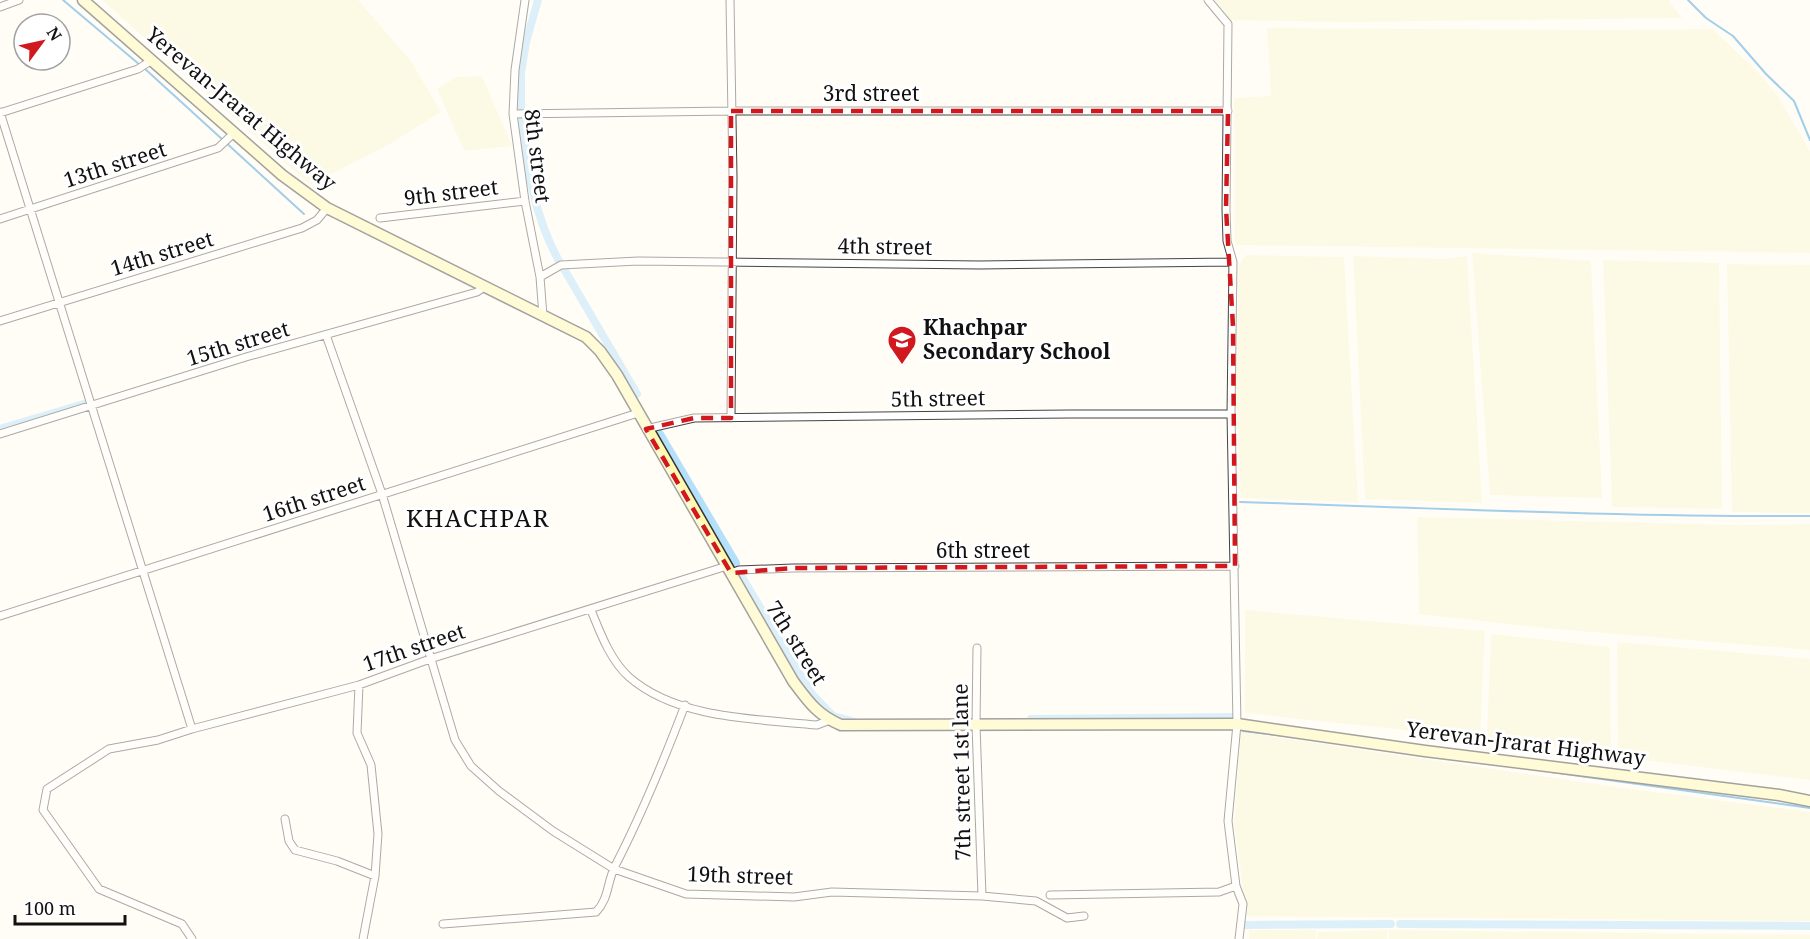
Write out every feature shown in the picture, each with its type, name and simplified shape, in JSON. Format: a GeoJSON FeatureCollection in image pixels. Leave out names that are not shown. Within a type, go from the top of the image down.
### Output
{"type":"FeatureCollection","features":[{"type":"Feature","properties":{"kind":"main road","name":"Yerevan-Jrarat Highway"},"geometry":{"type":"LineString","coordinates":[[83,0],[282,175],[327,208],[543,316]]}},
{"type":"Feature","properties":{"kind":"main road","name":"7th street"},"geometry":{"type":"LineString","coordinates":[[543,316],[586,337],[600,351],[617,375],[793,681],[816,711],[830,720]]}},
{"type":"Feature","properties":{"kind":"main road"},"geometry":{"type":"LineString","coordinates":[[830,720],[841,724],[1237,724]]}},
{"type":"Feature","properties":{"kind":"main road","name":"Yerevan-Jrarat Highway"},"geometry":{"type":"LineString","coordinates":[[1237,724],[1425,751],[1779,795],[1810,801]]}},
{"type":"Feature","properties":{"kind":"street"},"geometry":{"type":"LineString","coordinates":[[0,6],[19,0]]}},
{"type":"Feature","properties":{"kind":"street","name":"8th street"},"geometry":{"type":"LineString","coordinates":[[525,0],[515,70],[513,114],[525,201],[540,277],[543,316]]}},
{"type":"Feature","properties":{"kind":"street"},"geometry":{"type":"LineString","coordinates":[[730,0],[731,418]]}},
{"type":"Feature","properties":{"kind":"street"},"geometry":{"type":"LineString","coordinates":[[1208,0],[1228,24],[1226,209],[1227,242],[1233,262],[1231,414],[1237,724],[1228,821],[1236,886],[1243,904],[1239,939]]}},
{"type":"Feature","properties":{"kind":"street"},"geometry":{"type":"LineString","coordinates":[[150,61],[138,69],[0,113],[192,729]]}},
{"type":"Feature","properties":{"kind":"street","name":"3rd street"},"geometry":{"type":"LineString","coordinates":[[513,114],[731,111],[1228,111]]}},
{"type":"Feature","properties":{"kind":"street","name":"13th street"},"geometry":{"type":"LineString","coordinates":[[0,219],[218,148],[234,133]]}},
{"type":"Feature","properties":{"kind":"street","name":"9th street"},"geometry":{"type":"LineString","coordinates":[[380,218],[525,201]]}},
{"type":"Feature","properties":{"kind":"street","name":"14th street"},"geometry":{"type":"LineString","coordinates":[[0,321],[302,228],[317,220],[327,208]]}},
{"type":"Feature","properties":{"kind":"street","name":"4th street"},"geometry":{"type":"LineString","coordinates":[[540,277],[561,265],[638,261],[992,265],[1233,262]]}},
{"type":"Feature","properties":{"kind":"street","name":"15th street"},"geometry":{"type":"LineString","coordinates":[[0,434],[246,357],[477,292],[484,286]]}},
{"type":"Feature","properties":{"kind":"street","name":"19th street"},"geometry":{"type":"LineString","coordinates":[[326,335],[382,494],[455,740],[471,766],[499,791],[553,831],[614,869],[686,894],[794,897],[832,892],[982,896],[1036,901],[1067,918],[1084,916]]}},
{"type":"Feature","properties":{"kind":"street","name":"16th street"},"geometry":{"type":"LineString","coordinates":[[0,616],[638,413]]}},
{"type":"Feature","properties":{"kind":"street","name":"5th street"},"geometry":{"type":"LineString","coordinates":[[646,429],[694,418],[1231,414]]}},
{"type":"Feature","properties":{"kind":"street","name":"6th street"},"geometry":{"type":"LineString","coordinates":[[729,570],[1235,566]]}},
{"type":"Feature","properties":{"kind":"street","name":"17th street"},"geometry":{"type":"LineString","coordinates":[[192,939],[182,924],[99,889],[43,810],[47,789],[109,749],[158,740],[359,685],[430,659],[729,570]]}},
{"type":"Feature","properties":{"kind":"street"},"geometry":{"type":"LineString","coordinates":[[591,610],[607,644],[629,677],[662,699],[723,716],[817,725],[830,720]]}},
{"type":"Feature","properties":{"kind":"street","name":"7th street 1st lane"},"geometry":{"type":"LineString","coordinates":[[977,648],[976,724],[982,896]]}},
{"type":"Feature","properties":{"kind":"street"},"geometry":{"type":"LineString","coordinates":[[359,685],[357,733],[371,765],[378,834],[375,876],[363,939]]}},
{"type":"Feature","properties":{"kind":"street"},"geometry":{"type":"LineString","coordinates":[[443,924],[596,912],[607,896],[614,869],[664,759],[685,705]]}},
{"type":"Feature","properties":{"kind":"street"},"geometry":{"type":"LineString","coordinates":[[285,819],[289,841],[295,850],[337,861],[375,876]]}},
{"type":"Feature","properties":{"kind":"street"},"geometry":{"type":"LineString","coordinates":[[1050,895],[1219,892],[1236,886]]}},
{"type":"Feature","properties":{"kind":"highlighted area"},"geometry":{"type":"Polygon","coordinates":[[[731,111],[1228,111],[1226,209],[1233,326],[1235,566],[793,568],[731,573],[646,429],[694,418],[731,418],[731,111]]]}},
{"type":"Feature","properties":{"kind":"shaded area"},"geometry":{"type":"Polygon","coordinates":[[[102,0],[358,0],[411,61],[441,112],[388,145],[310,185],[102,0]]]}},
{"type":"Feature","properties":{"kind":"shaded area"},"geometry":{"type":"Polygon","coordinates":[[[1215,0],[1668,0],[1682,18],[1349,22],[1230,20],[1215,0]]]}},
{"type":"Feature","properties":{"kind":"shaded area"},"geometry":{"type":"Polygon","coordinates":[[[1267,28],[1712,29],[1757,71],[1777,95],[1810,151],[1810,253],[1235,245],[1234,98],[1271,96],[1267,28]]]}},
{"type":"Feature","properties":{"kind":"shaded area"},"geometry":{"type":"Polygon","coordinates":[[[482,76],[512,146],[464,151],[437,89],[456,77],[482,76]]]}},
{"type":"Feature","properties":{"kind":"shaded area"},"geometry":{"type":"Polygon","coordinates":[[[1472,253],[1591,261],[1602,498],[1490,495],[1472,253]]]}},
{"type":"Feature","properties":{"kind":"shaded area"},"geometry":{"type":"Polygon","coordinates":[[[1246,255],[1344,257],[1358,502],[1241,498],[1236,387],[1239,265],[1246,255]]]}},
{"type":"Feature","properties":{"kind":"shaded area"},"geometry":{"type":"Polygon","coordinates":[[[1353,256],[1445,259],[1467,256],[1482,503],[1365,499],[1353,256]]]}},
{"type":"Feature","properties":{"kind":"shaded area"},"geometry":{"type":"Polygon","coordinates":[[[1603,260],[1719,263],[1722,509],[1612,507],[1603,260]]]}},
{"type":"Feature","properties":{"kind":"shaded area"},"geometry":{"type":"Polygon","coordinates":[[[1727,264],[1810,265],[1810,513],[1732,512],[1727,264]]]}},
{"type":"Feature","properties":{"kind":"shaded area"},"geometry":{"type":"Polygon","coordinates":[[[1417,517],[1735,525],[1810,524],[1810,650],[1543,628],[1419,614],[1417,517]]]}},
{"type":"Feature","properties":{"kind":"shaded area"},"geometry":{"type":"Polygon","coordinates":[[[1245,610],[1485,631],[1480,738],[1245,713],[1245,610]]]}},
{"type":"Feature","properties":{"kind":"shaded area"},"geometry":{"type":"Polygon","coordinates":[[[1491,634],[1610,647],[1611,752],[1487,740],[1491,634]]]}},
{"type":"Feature","properties":{"kind":"shaded area"},"geometry":{"type":"Polygon","coordinates":[[[1617,642],[1810,659],[1810,780],[1618,757],[1617,642]]]}},
{"type":"Feature","properties":{"kind":"shaded area"},"geometry":{"type":"Polygon","coordinates":[[[1241,732],[1622,788],[1810,812],[1810,921],[1247,916],[1234,824],[1241,732]]]}},
{"type":"Feature","properties":{"kind":"shaded area"},"geometry":{"type":"Polygon","coordinates":[[[1249,930],[1316,930],[1316,939],[1249,939],[1249,930]]]}},
{"type":"Feature","properties":{"kind":"shaded area"},"geometry":{"type":"Polygon","coordinates":[[[1388,930],[1387,939],[1317,939],[1317,932],[1388,930]]]}},
{"type":"Feature","properties":{"kind":"shaded area"},"geometry":{"type":"Polygon","coordinates":[[[1389,930],[1810,935],[1810,939],[1389,939],[1389,930]]]}},
{"type":"Feature","properties":{"kind":"waterway"},"geometry":{"type":"LineString","coordinates":[[63,0],[140,65]]}},
{"type":"Feature","properties":{"kind":"waterway"},"geometry":{"type":"LineString","coordinates":[[521,107],[521,73],[526,42],[538,0]]}},
{"type":"Feature","properties":{"kind":"waterway"},"geometry":{"type":"LineString","coordinates":[[1688,0],[1706,18],[1733,36],[1766,74],[1794,101],[1810,140]]}},
{"type":"Feature","properties":{"kind":"waterway"},"geometry":{"type":"LineString","coordinates":[[144,68],[304,214]]}},
{"type":"Feature","properties":{"kind":"waterway"},"geometry":{"type":"LineString","coordinates":[[521,117],[533,191],[543,227],[559,261]]}},
{"type":"Feature","properties":{"kind":"waterway"},"geometry":{"type":"LineString","coordinates":[[564,269],[637,394]]}},
{"type":"Feature","properties":{"kind":"waterway"},"geometry":{"type":"LineString","coordinates":[[0,429],[87,403]]}},
{"type":"Feature","properties":{"kind":"waterway"},"geometry":{"type":"LineString","coordinates":[[660,434],[736,563]]}},
{"type":"Feature","properties":{"kind":"waterway"},"geometry":{"type":"LineString","coordinates":[[1240,502],[1596,514],[1810,516]]}},
{"type":"Feature","properties":{"kind":"waterway"},"geometry":{"type":"LineString","coordinates":[[742,577],[812,694],[833,716],[852,721]]}},
{"type":"Feature","properties":{"kind":"waterway"},"geometry":{"type":"LineString","coordinates":[[1031,719],[1231,717]]}},
{"type":"Feature","properties":{"kind":"waterway"},"geometry":{"type":"LineString","coordinates":[[1243,731],[1293,737]]}},
{"type":"Feature","properties":{"kind":"waterway"},"geometry":{"type":"LineString","coordinates":[[1551,772],[1810,808]]}},
{"type":"Feature","properties":{"kind":"waterway"},"geometry":{"type":"LineString","coordinates":[[1245,925],[1391,924]]}},
{"type":"Feature","properties":{"kind":"waterway"},"geometry":{"type":"LineString","coordinates":[[1400,924],[1810,926]]}},
{"type":"Feature","properties":{"kind":"place","name":"Khachpar Secondary School"},"geometry":{"type":"Point","coordinates":[902,366]}},
{"type":"Feature","properties":{"kind":"district","name":"KHACHPAR"},"geometry":{"type":"Point","coordinates":[478,519]}}]}
